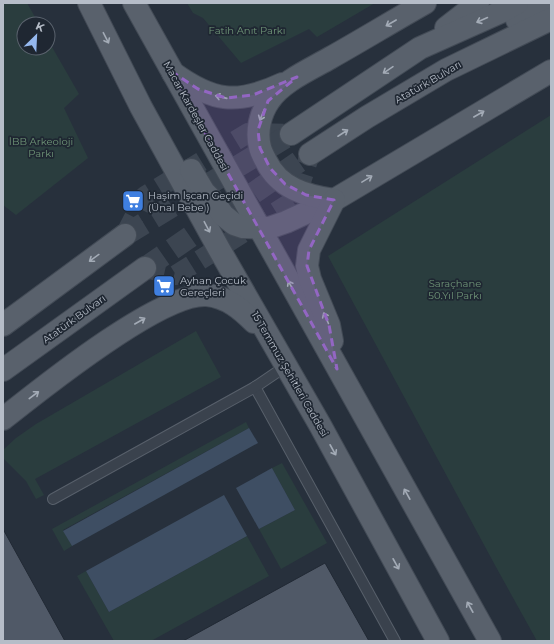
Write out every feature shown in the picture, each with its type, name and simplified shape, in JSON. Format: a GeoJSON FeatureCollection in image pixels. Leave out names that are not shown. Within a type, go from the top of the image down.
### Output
{"type":"FeatureCollection","features":[{"type":"Feature","properties":{"kind":"main road"},"geometry":{"type":"LineString","coordinates":[[89,3],[141,107],[162,122],[204,192],[214,202],[223,215],[234,224],[243,227],[269,228],[286,222],[334,200],[551,71]]}},
{"type":"Feature","properties":{"kind":"main road","name":"Macar Kardeşler Caddesi"},"geometry":{"type":"LineString","coordinates":[[134,3],[259,228]]}},
{"type":"Feature","properties":{"kind":"main road"},"geometry":{"type":"LineString","coordinates":[[171,71],[198,89],[219,97],[226,98],[253,95],[270,90],[297,77],[425,3]]}},
{"type":"Feature","properties":{"kind":"main road"},"geometry":{"type":"LineString","coordinates":[[292,134],[420,48],[478,3]]}},
{"type":"Feature","properties":{"kind":"main road"},"geometry":{"type":"LineString","coordinates":[[420,48],[503,11],[517,3]]}},
{"type":"Feature","properties":{"kind":"main road"},"geometry":{"type":"LineString","coordinates":[[446,70],[510,24],[548,3]]}},
{"type":"Feature","properties":{"kind":"main road","name":"Atatürk Bulvarı"},"geometry":{"type":"LineString","coordinates":[[310,154],[367,117],[446,70],[551,19]]}},
{"type":"Feature","properties":{"kind":"main road"},"geometry":{"type":"LineString","coordinates":[[297,77],[276,92],[268,101],[260,117],[258,130],[260,148],[270,168],[286,184],[306,195],[334,200]]}},
{"type":"Feature","properties":{"kind":"main road","name":"15 Temmuz Şehitleri Caddesi"},"geometry":{"type":"LineString","coordinates":[[141,107],[218,249],[320,425],[438,641]]}},
{"type":"Feature","properties":{"kind":"main road"},"geometry":{"type":"LineString","coordinates":[[334,200],[310,250],[307,266],[310,279],[329,325],[337,369]]}},
{"type":"Feature","properties":{"kind":"main road"},"geometry":{"type":"LineString","coordinates":[[259,228],[490,641]]}},
{"type":"Feature","properties":{"kind":"main road"},"geometry":{"type":"LineString","coordinates":[[3,325],[125,235]]}},
{"type":"Feature","properties":{"kind":"main road","name":"Atatürk Bulvarı"},"geometry":{"type":"LineString","coordinates":[[3,370],[145,268]]}},
{"type":"Feature","properties":{"kind":"main road"},"geometry":{"type":"LineString","coordinates":[[3,419],[87,355],[138,322],[176,302],[194,296],[208,295],[224,299],[239,307],[269,338]]}},
{"type":"Feature","properties":{"kind":"lane"},"geometry":{"type":"LineString","coordinates":[[53,499],[255,387],[286,366]]}},
{"type":"Feature","properties":{"kind":"lane"},"geometry":{"type":"LineString","coordinates":[[255,387],[395,641]]}},
{"type":"Feature","properties":{"kind":"highlighted area"},"geometry":{"type":"Polygon","coordinates":[[[171,71],[198,89],[226,98],[253,95],[297,77],[268,101],[258,130],[260,148],[270,168],[285,184],[306,195],[334,200],[309,250],[307,266],[329,325],[337,369],[171,71]]]}},
{"type":"Feature","properties":{"kind":"green space","name":"İBB Arkeoloji Parkı"},"geometry":{"type":"Polygon","coordinates":[[[3,3],[27,3],[34,16],[16,16],[16,56],[56,56],[56,54],[79,94],[64,108],[88,158],[16,215],[3,205],[3,3]]]}},
{"type":"Feature","properties":{"kind":"green space","name":"Fatih Anıt Parkı"},"geometry":{"type":"Polygon","coordinates":[[[187,3],[375,3],[317,37],[309,29],[241,63],[203,18],[193,13],[187,3]]]}},
{"type":"Feature","properties":{"kind":"green space","name":"Saraçhane 50.Yıl Parkı"},"geometry":{"type":"Polygon","coordinates":[[[551,115],[551,641],[537,641],[328,256],[551,115]]]}},
{"type":"Feature","properties":{"kind":"green space"},"geometry":{"type":"Polygon","coordinates":[[[196,331],[221,377],[35,479],[44,495],[36,499],[26,481],[3,458],[3,450],[16,438],[36,424],[196,331]]]}},
{"type":"Feature","properties":{"kind":"green space"},"geometry":{"type":"Polygon","coordinates":[[[246,422],[249,428],[63,530],[72,546],[64,551],[52,529],[246,422]]]}},
{"type":"Feature","properties":{"kind":"green space"},"geometry":{"type":"Polygon","coordinates":[[[282,463],[327,543],[281,569],[259,529],[295,510],[272,468],[282,463]]]}},
{"type":"Feature","properties":{"kind":"green space"},"geometry":{"type":"Polygon","coordinates":[[[247,536],[269,576],[151,641],[114,641],[77,576],[86,571],[109,612],[247,536]]]}},
{"type":"Feature","properties":{"kind":"water"},"geometry":{"type":"Polygon","coordinates":[[[249,428],[258,443],[72,546],[63,531],[249,428]]]}},
{"type":"Feature","properties":{"kind":"water"},"geometry":{"type":"Polygon","coordinates":[[[272,468],[295,510],[259,529],[236,488],[272,468]]]}},
{"type":"Feature","properties":{"kind":"water"},"geometry":{"type":"Polygon","coordinates":[[[224,495],[247,536],[109,612],[86,571],[224,495]]]}},
{"type":"Feature","properties":{"kind":"building"},"geometry":{"type":"Polygon","coordinates":[[[3,529],[65,641],[3,641],[3,529]]]}},
{"type":"Feature","properties":{"kind":"building"},"geometry":{"type":"Polygon","coordinates":[[[325,563],[369,641],[183,641],[325,563]]]}},
{"type":"Feature","properties":{"kind":"tunnel"},"geometry":{"type":"LineString","coordinates":[[125,235],[145,196],[248,133],[291,134]]}},
{"type":"Feature","properties":{"kind":"tunnel"},"geometry":{"type":"LineString","coordinates":[[125,235],[291,134]]}},
{"type":"Feature","properties":{"kind":"tunnel"},"geometry":{"type":"LineString","coordinates":[[145,268],[176,275],[295,200],[310,154]]}},
{"type":"Feature","properties":{"kind":"tunnel"},"geometry":{"type":"LineString","coordinates":[[145,268],[310,154]]}},
{"type":"Feature","properties":{"kind":"place","name":"Haşim İşcan Geçidi (Ünal Bebe )"},"geometry":{"type":"Point","coordinates":[133,201]}},
{"type":"Feature","properties":{"kind":"place","name":"Ayhan Çocuk Gereçleri"},"geometry":{"type":"Point","coordinates":[164,286]}}]}
